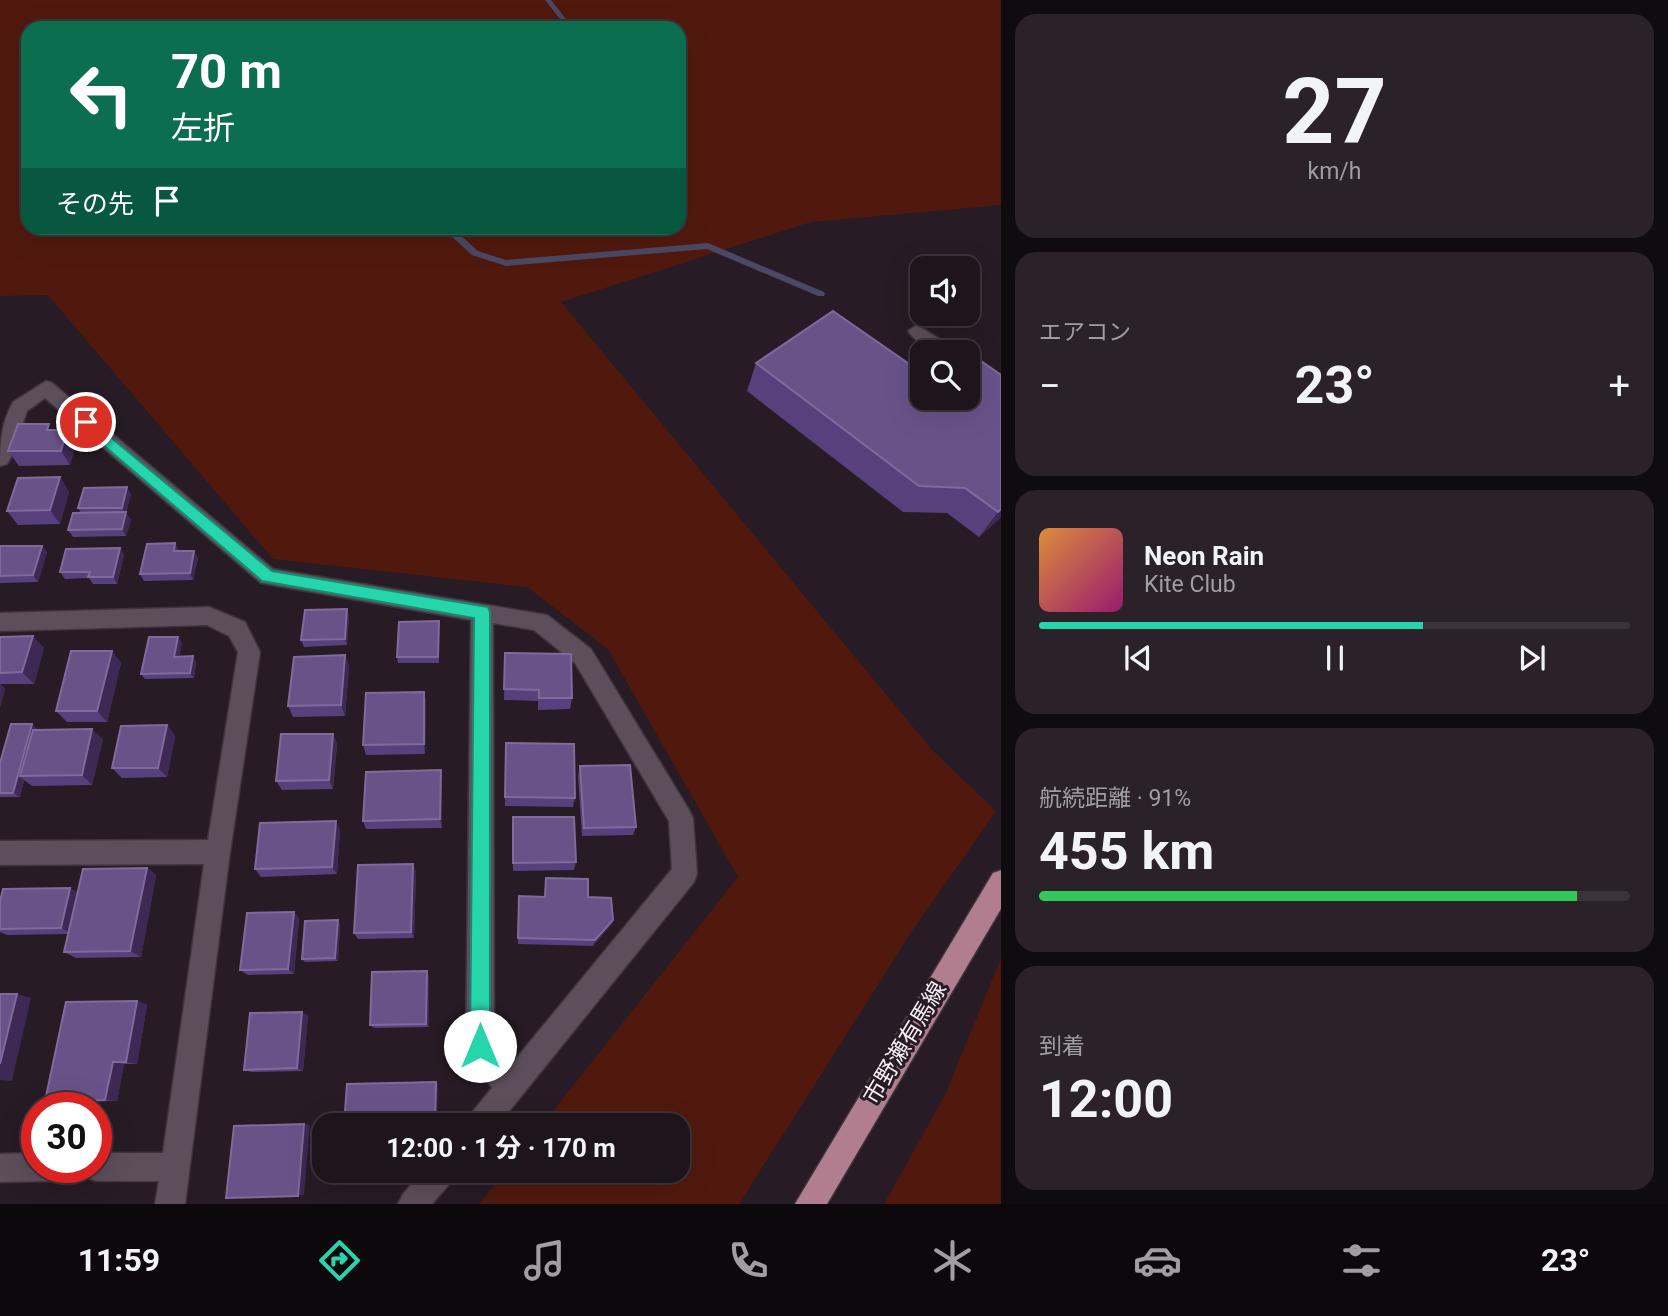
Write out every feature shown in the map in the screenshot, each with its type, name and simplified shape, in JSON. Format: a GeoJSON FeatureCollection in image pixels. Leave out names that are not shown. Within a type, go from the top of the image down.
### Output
{"type":"FeatureCollection","features":[{"type":"Feature","properties":{"kind":"main road","name":"市野瀬有馬線"},"geometry":{"type":"LineString","coordinates":[[810,1204],[1001,882]]}},
{"type":"Feature","properties":{"kind":"street"},"geometry":{"type":"LineString","coordinates":[[917,331],[930,340]]}},
{"type":"Feature","properties":{"kind":"street"},"geometry":{"type":"LineString","coordinates":[[0,459],[19,407],[46,388],[268,577],[539,622],[583,656],[681,818],[685,873],[490,1113]]}},
{"type":"Feature","properties":{"kind":"street"},"geometry":{"type":"LineString","coordinates":[[482,612],[480,1046],[510,1090]]}},
{"type":"Feature","properties":{"kind":"street"},"geometry":{"type":"LineString","coordinates":[[0,622],[209,616],[237,629],[249,652],[218,852],[170,1204]]}},
{"type":"Feature","properties":{"kind":"street"},"geometry":{"type":"LineString","coordinates":[[0,853],[218,852]]}},
{"type":"Feature","properties":{"kind":"street"},"geometry":{"type":"LineString","coordinates":[[112,1167],[176,1167]]}},
{"type":"Feature","properties":{"kind":"street"},"geometry":{"type":"LineString","coordinates":[[0,1168],[21,1168]]}},
{"type":"Feature","properties":{"kind":"street"},"geometry":{"type":"LineString","coordinates":[[414,1204],[432,1183]]}},
{"type":"Feature","properties":{"kind":"shaded area"},"geometry":{"type":"Polygon","coordinates":[[[0,0],[1001,0],[1001,205],[811,222],[561,302],[932,750],[996,811],[912,931],[739,1204],[479,1204],[496,1183],[690,1183],[690,1113],[551,1113],[738,877],[608,649],[527,587],[273,559],[48,295],[0,296],[0,0]]]}},
{"type":"Feature","properties":{"kind":"shaded area"},"geometry":{"type":"Polygon","coordinates":[[[1001,958],[1001,1204],[884,1204],[945,1095],[1001,958]]]}},
{"type":"Feature","properties":{"kind":"building"},"geometry":{"type":"Polygon","coordinates":[[[833,311],[910,365],[910,410],[980,410],[980,360],[1001,375],[1001,509],[998,512],[965,488],[919,486],[756,363],[833,311]]]}},
{"type":"Feature","properties":{"kind":"building"},"geometry":{"type":"Polygon","coordinates":[[[18,424],[49,424],[47,430],[67,430],[61,451],[8,451],[18,424]]]}},
{"type":"Feature","properties":{"kind":"building"},"geometry":{"type":"Polygon","coordinates":[[[60,477],[50,510],[7,511],[18,478],[60,477]]]}},
{"type":"Feature","properties":{"kind":"building"},"geometry":{"type":"Polygon","coordinates":[[[127,487],[122,508],[78,508],[84,488],[127,487]]]}},
{"type":"Feature","properties":{"kind":"building"},"geometry":{"type":"Polygon","coordinates":[[[126,512],[122,529],[68,530],[73,513],[126,512]]]}},
{"type":"Feature","properties":{"kind":"building"},"geometry":{"type":"Polygon","coordinates":[[[175,543],[174,551],[194,551],[190,573],[140,574],[147,544],[175,543]]]}},
{"type":"Feature","properties":{"kind":"building"},"geometry":{"type":"Polygon","coordinates":[[[0,546],[42,546],[33,575],[0,576],[0,546]]]}},
{"type":"Feature","properties":{"kind":"building"},"geometry":{"type":"Polygon","coordinates":[[[120,548],[113,577],[88,577],[90,572],[60,572],[66,549],[120,548]]]}},
{"type":"Feature","properties":{"kind":"building"},"geometry":{"type":"Polygon","coordinates":[[[347,609],[345,639],[301,640],[305,610],[347,609]]]}},
{"type":"Feature","properties":{"kind":"building"},"geometry":{"type":"Polygon","coordinates":[[[439,621],[438,657],[397,657],[399,622],[439,621]]]}},
{"type":"Feature","properties":{"kind":"building"},"geometry":{"type":"Polygon","coordinates":[[[33,636],[22,672],[0,673],[0,637],[33,636]]]}},
{"type":"Feature","properties":{"kind":"building"},"geometry":{"type":"Polygon","coordinates":[[[149,637],[178,637],[174,657],[193,656],[190,673],[141,674],[149,637]]]}},
{"type":"Feature","properties":{"kind":"building"},"geometry":{"type":"Polygon","coordinates":[[[71,651],[112,651],[97,711],[56,711],[71,651]]]}},
{"type":"Feature","properties":{"kind":"building"},"geometry":{"type":"Polygon","coordinates":[[[505,653],[571,654],[572,698],[539,698],[539,690],[504,689],[505,653]]]}},
{"type":"Feature","properties":{"kind":"building"},"geometry":{"type":"Polygon","coordinates":[[[345,655],[341,705],[288,706],[294,657],[345,655]]]}},
{"type":"Feature","properties":{"kind":"building"},"geometry":{"type":"Polygon","coordinates":[[[424,692],[424,744],[363,745],[366,693],[424,692]]]}},
{"type":"Feature","properties":{"kind":"building"},"geometry":{"type":"Polygon","coordinates":[[[11,724],[32,724],[13,793],[0,793],[0,763],[11,724]]]}},
{"type":"Feature","properties":{"kind":"building"},"geometry":{"type":"Polygon","coordinates":[[[167,725],[158,768],[112,768],[121,726],[167,725]]]}},
{"type":"Feature","properties":{"kind":"building"},"geometry":{"type":"Polygon","coordinates":[[[92,729],[82,775],[20,776],[33,730],[92,729]]]}},
{"type":"Feature","properties":{"kind":"building"},"geometry":{"type":"Polygon","coordinates":[[[281,734],[333,734],[329,780],[276,781],[281,734]]]}},
{"type":"Feature","properties":{"kind":"building"},"geometry":{"type":"Polygon","coordinates":[[[506,743],[574,744],[575,798],[505,797],[506,743]]]}},
{"type":"Feature","properties":{"kind":"building"},"geometry":{"type":"Polygon","coordinates":[[[630,765],[636,827],[584,828],[580,766],[630,765]]]}},
{"type":"Feature","properties":{"kind":"building"},"geometry":{"type":"Polygon","coordinates":[[[441,770],[440,819],[363,821],[366,772],[441,770]]]}},
{"type":"Feature","properties":{"kind":"building"},"geometry":{"type":"Polygon","coordinates":[[[513,817],[574,817],[576,862],[513,863],[513,817]]]}},
{"type":"Feature","properties":{"kind":"building"},"geometry":{"type":"Polygon","coordinates":[[[336,821],[332,867],[255,869],[260,823],[336,821]]]}},
{"type":"Feature","properties":{"kind":"building"},"geometry":{"type":"Polygon","coordinates":[[[413,864],[411,932],[354,933],[358,865],[413,864]]]}},
{"type":"Feature","properties":{"kind":"building"},"geometry":{"type":"Polygon","coordinates":[[[147,868],[130,951],[64,952],[83,869],[147,868]]]}},
{"type":"Feature","properties":{"kind":"building"},"geometry":{"type":"Polygon","coordinates":[[[546,878],[588,879],[588,897],[611,898],[613,920],[595,940],[518,938],[519,896],[545,897],[546,878]]]}},
{"type":"Feature","properties":{"kind":"building"},"geometry":{"type":"Polygon","coordinates":[[[70,888],[61,928],[0,929],[3,889],[70,888]]]}},
{"type":"Feature","properties":{"kind":"building"},"geometry":{"type":"Polygon","coordinates":[[[294,912],[288,969],[240,970],[247,913],[294,912]]]}},
{"type":"Feature","properties":{"kind":"building"},"geometry":{"type":"Polygon","coordinates":[[[338,920],[335,958],[302,959],[305,921],[338,920]]]}},
{"type":"Feature","properties":{"kind":"building"},"geometry":{"type":"Polygon","coordinates":[[[427,971],[426,1024],[370,1025],[372,972],[427,971]]]}},
{"type":"Feature","properties":{"kind":"building"},"geometry":{"type":"Polygon","coordinates":[[[0,994],[17,994],[0,1064],[0,994]]]}},
{"type":"Feature","properties":{"kind":"building"},"geometry":{"type":"Polygon","coordinates":[[[137,1001],[126,1062],[113,1062],[107,1092],[47,1092],[66,1002],[137,1001]]]}},
{"type":"Feature","properties":{"kind":"building"},"geometry":{"type":"Polygon","coordinates":[[[302,1012],[297,1068],[244,1070],[250,1013],[302,1012]]]}},
{"type":"Feature","properties":{"kind":"building"},"geometry":{"type":"Polygon","coordinates":[[[436,1082],[435,1113],[345,1113],[347,1084],[436,1082]]]}},
{"type":"Feature","properties":{"kind":"building"},"geometry":{"type":"Polygon","coordinates":[[[304,1124],[298,1196],[226,1198],[234,1126],[304,1124]]]}},
{"type":"Feature","properties":{"kind":"waterway"},"geometry":{"type":"LineString","coordinates":[[548,0],[564,21]]}},
{"type":"Feature","properties":{"kind":"waterway"},"geometry":{"type":"LineString","coordinates":[[455,235],[475,253],[506,263],[708,246],[821,294]]}},
{"type":"Feature","properties":{"kind":"route"},"geometry":{"type":"LineString","coordinates":[[86,422],[268,577],[482,612],[480,1046]]}}]}
